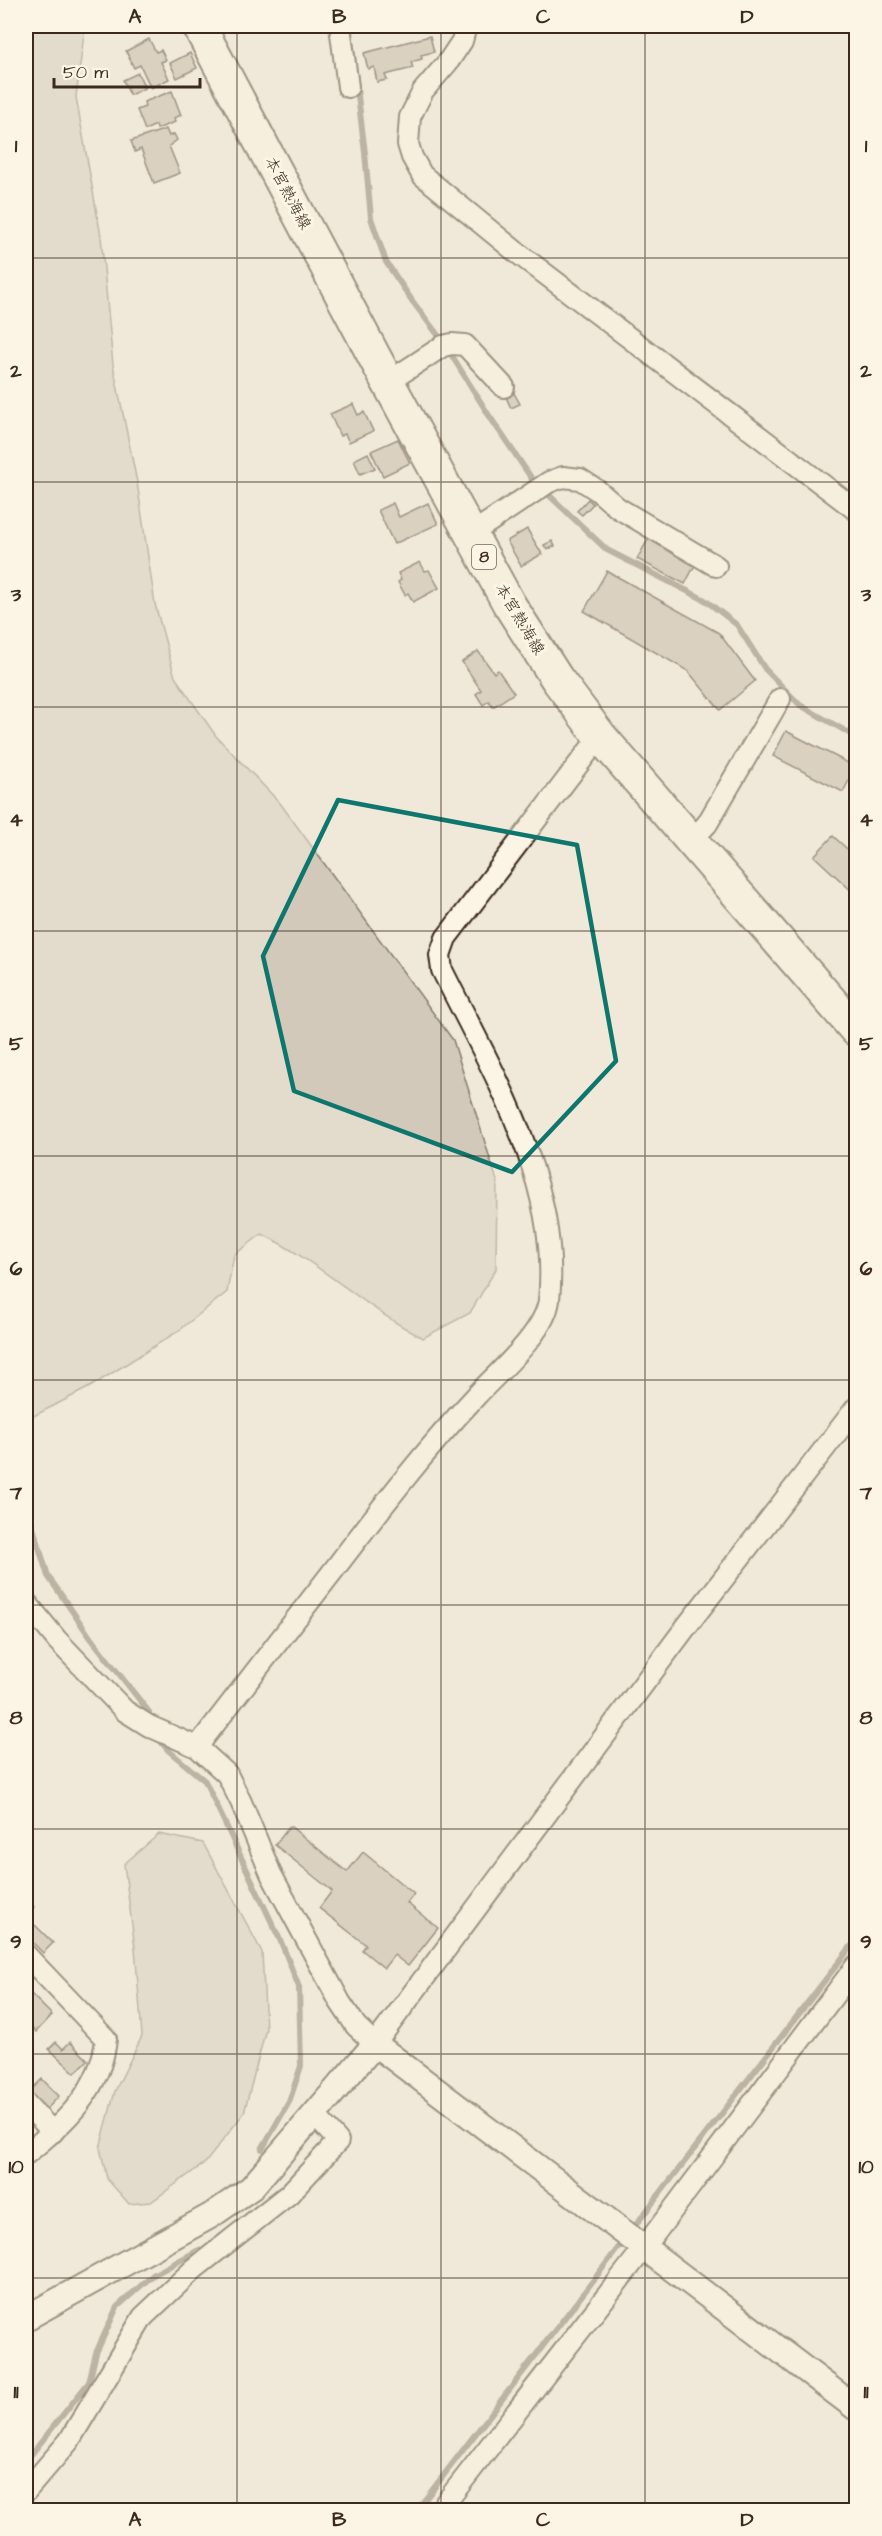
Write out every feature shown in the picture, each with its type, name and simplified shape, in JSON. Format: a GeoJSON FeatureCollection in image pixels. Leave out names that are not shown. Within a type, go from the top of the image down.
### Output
{"type":"FeatureCollection","features":[{"type":"Feature","properties":{"kind":"main road","name":"本宮熱海線"},"geometry":{"type":"LineString","coordinates":[[199,26],[509,604],[545,660],[600,736],[856,1030]]}},
{"type":"Feature","properties":{"kind":"street"},"geometry":{"type":"LineString","coordinates":[[340,26],[348,87]]}},
{"type":"Feature","properties":{"kind":"street"},"geometry":{"type":"LineString","coordinates":[[466,26],[458,46],[448,62],[423,91],[410,117],[408,144],[422,175],[515,251],[856,510]]}},
{"type":"Feature","properties":{"kind":"street"},"geometry":{"type":"LineString","coordinates":[[388,382],[447,345],[465,345],[504,387]]}},
{"type":"Feature","properties":{"kind":"street"},"geometry":{"type":"LineString","coordinates":[[471,534],[541,488],[563,477],[580,479],[618,508],[716,566]]}},
{"type":"Feature","properties":{"kind":"street"},"geometry":{"type":"LineString","coordinates":[[692,840],[708,824],[780,699]]}},
{"type":"Feature","properties":{"kind":"street"},"geometry":{"type":"LineString","coordinates":[[197,1747],[433,1442],[523,1346],[540,1323],[549,1302],[551,1256],[548,1226],[537,1180],[512,1115],[442,969],[440,955],[446,938],[600,736]]}},
{"type":"Feature","properties":{"kind":"street"},"geometry":{"type":"LineString","coordinates":[[26,2318],[212,2215],[251,2188],[375,2044],[686,1627],[856,1408]]}},
{"type":"Feature","properties":{"kind":"street"},"geometry":{"type":"LineString","coordinates":[[26,1602],[57,1640],[125,1711],[149,1726],[197,1747],[227,1774],[271,1874],[340,2002],[356,2026],[375,2044],[856,2408]]}},
{"type":"Feature","properties":{"kind":"street"},"geometry":{"type":"LineString","coordinates":[[26,1955],[106,2039],[104,2060],[88,2092],[53,2132],[26,2154]]}},
{"type":"Feature","properties":{"kind":"street"},"geometry":{"type":"LineString","coordinates":[[440,2511],[644,2248],[856,1966]]}},
{"type":"Feature","properties":{"kind":"street"},"geometry":{"type":"LineString","coordinates":[[26,2104],[53,2132]]}},
{"type":"Feature","properties":{"kind":"street"},"geometry":{"type":"LineString","coordinates":[[26,2491],[69,2441],[143,2317],[194,2269],[289,2194],[338,2141],[314,2114]]}},
{"type":"Feature","properties":{"kind":"highlighted area"},"geometry":{"type":"Polygon","coordinates":[[[338,800],[577,845],[616,1061],[512,1172],[294,1091],[263,956],[338,800]]]}},
{"type":"Feature","properties":{"kind":"shaded area"},"geometry":{"type":"Polygon","coordinates":[[[26,26],[85,26],[76,97],[101,236],[113,365],[137,482],[155,604],[175,677],[216,736],[280,803],[453,1040],[497,1181],[496,1269],[470,1313],[423,1338],[382,1313],[304,1258],[262,1234],[234,1255],[227,1292],[177,1332],[90,1387],[26,1420],[26,26]]]}},
{"type":"Feature","properties":{"kind":"shaded area"},"geometry":{"type":"Polygon","coordinates":[[[159,1834],[203,1843],[262,1952],[266,2029],[244,2113],[206,2162],[151,2202],[129,2204],[107,2179],[100,2148],[115,2091],[142,2036],[135,1948],[124,1864],[159,1834]]]}},
{"type":"Feature","properties":{"kind":"building"},"geometry":{"type":"Polygon","coordinates":[[[430,36],[434,52],[421,55],[422,59],[411,62],[413,68],[385,75],[387,80],[377,82],[374,67],[368,69],[364,53],[430,36]]]}},
{"type":"Feature","properties":{"kind":"building"},"geometry":{"type":"Polygon","coordinates":[[[149,39],[156,52],[161,50],[166,60],[161,62],[169,79],[151,88],[140,65],[134,68],[126,51],[149,39]]]}},
{"type":"Feature","properties":{"kind":"building"},"geometry":{"type":"Polygon","coordinates":[[[190,53],[197,68],[177,78],[170,63],[190,53]]]}},
{"type":"Feature","properties":{"kind":"building"},"geometry":{"type":"Polygon","coordinates":[[[138,73],[145,88],[130,95],[123,80],[138,73]]]}},
{"type":"Feature","properties":{"kind":"building"},"geometry":{"type":"Polygon","coordinates":[[[172,91],[181,115],[174,118],[175,122],[157,129],[156,125],[145,130],[137,110],[145,107],[144,102],[172,91]]]}},
{"type":"Feature","properties":{"kind":"building"},"geometry":{"type":"Polygon","coordinates":[[[166,129],[169,136],[174,134],[177,140],[169,146],[180,173],[154,183],[141,149],[135,152],[131,141],[166,129]]]}},
{"type":"Feature","properties":{"kind":"building"},"geometry":{"type":"Polygon","coordinates":[[[514,393],[520,404],[511,408],[506,397],[514,393]]]}},
{"type":"Feature","properties":{"kind":"building"},"geometry":{"type":"Polygon","coordinates":[[[353,404],[358,415],[364,412],[373,431],[349,442],[345,434],[340,436],[330,414],[353,404]]]}},
{"type":"Feature","properties":{"kind":"building"},"geometry":{"type":"Polygon","coordinates":[[[398,439],[410,463],[383,476],[371,451],[398,439]]]}},
{"type":"Feature","properties":{"kind":"building"},"geometry":{"type":"Polygon","coordinates":[[[368,453],[375,468],[360,474],[354,460],[368,453]]]}},
{"type":"Feature","properties":{"kind":"building"},"geometry":{"type":"Polygon","coordinates":[[[588,499],[593,504],[582,515],[577,511],[588,499]]]}},
{"type":"Feature","properties":{"kind":"building"},"geometry":{"type":"Polygon","coordinates":[[[393,503],[399,517],[428,503],[438,524],[394,544],[378,510],[393,503]]]}},
{"type":"Feature","properties":{"kind":"building"},"geometry":{"type":"Polygon","coordinates":[[[527,529],[542,554],[521,566],[507,541],[527,529]]]}},
{"type":"Feature","properties":{"kind":"building"},"geometry":{"type":"Polygon","coordinates":[[[650,536],[697,561],[685,584],[637,559],[650,536]]]}},
{"type":"Feature","properties":{"kind":"building"},"geometry":{"type":"Polygon","coordinates":[[[552,541],[555,546],[547,550],[544,545],[552,541]]]}},
{"type":"Feature","properties":{"kind":"building"},"geometry":{"type":"Polygon","coordinates":[[[420,562],[425,571],[429,570],[439,588],[413,602],[408,593],[405,595],[398,582],[401,580],[398,573],[420,562]]]}},
{"type":"Feature","properties":{"kind":"building"},"geometry":{"type":"Polygon","coordinates":[[[607,571],[719,633],[755,681],[720,710],[688,671],[584,611],[607,571]]]}},
{"type":"Feature","properties":{"kind":"building"},"geometry":{"type":"Polygon","coordinates":[[[478,651],[494,673],[498,670],[514,693],[493,707],[489,701],[483,705],[476,694],[481,690],[462,662],[478,651]]]}},
{"type":"Feature","properties":{"kind":"building"},"geometry":{"type":"Polygon","coordinates":[[[786,731],[856,767],[843,792],[773,756],[786,731]]]}},
{"type":"Feature","properties":{"kind":"building"},"geometry":{"type":"Polygon","coordinates":[[[833,836],[856,857],[856,895],[814,856],[833,836]]]}},
{"type":"Feature","properties":{"kind":"building"},"geometry":{"type":"Polygon","coordinates":[[[290,1826],[347,1872],[363,1852],[414,1894],[407,1903],[438,1928],[408,1966],[394,1955],[384,1968],[362,1950],[366,1945],[319,1908],[332,1891],[275,1845],[290,1826]]]}},
{"type":"Feature","properties":{"kind":"building"},"geometry":{"type":"Polygon","coordinates":[[[26,1898],[34,1907],[26,1916],[26,1898]]]}},
{"type":"Feature","properties":{"kind":"building"},"geometry":{"type":"Polygon","coordinates":[[[35,1925],[53,1943],[43,1953],[26,1936],[35,1925]]]}},
{"type":"Feature","properties":{"kind":"building"},"geometry":{"type":"Polygon","coordinates":[[[29,1992],[52,2015],[36,2032],[26,2023],[26,1996],[29,1992]]]}},
{"type":"Feature","properties":{"kind":"building"},"geometry":{"type":"Polygon","coordinates":[[[56,2042],[63,2049],[70,2042],[88,2060],[75,2073],[49,2049],[56,2042]]]}},
{"type":"Feature","properties":{"kind":"building"},"geometry":{"type":"Polygon","coordinates":[[[42,2079],[59,2096],[47,2109],[29,2092],[42,2079]]]}},
{"type":"Feature","properties":{"kind":"waterway"},"geometry":{"type":"LineString","coordinates":[[350,31],[371,218],[386,262],[444,343],[532,479],[607,550],[705,600],[737,625],[765,669],[800,705],[856,737]]}},
{"type":"Feature","properties":{"kind":"waterway"},"geometry":{"type":"LineString","coordinates":[[26,1505],[48,1576],[90,1637],[149,1712]]}},
{"type":"Feature","properties":{"kind":"waterway"},"geometry":{"type":"LineString","coordinates":[[162,1743],[205,1781],[281,1942],[299,1987],[301,2066],[289,2102],[262,2149]]}},
{"type":"Feature","properties":{"kind":"waterway"},"geometry":{"type":"LineString","coordinates":[[631,2231],[856,1940]]}},
{"type":"Feature","properties":{"kind":"waterway"},"geometry":{"type":"LineString","coordinates":[[417,2510],[625,2239]]}},
{"type":"Feature","properties":{"kind":"waterway"},"geometry":{"type":"LineString","coordinates":[[26,2461],[89,2382],[96,2353],[117,2307],[153,2275],[199,2250]]}}]}
